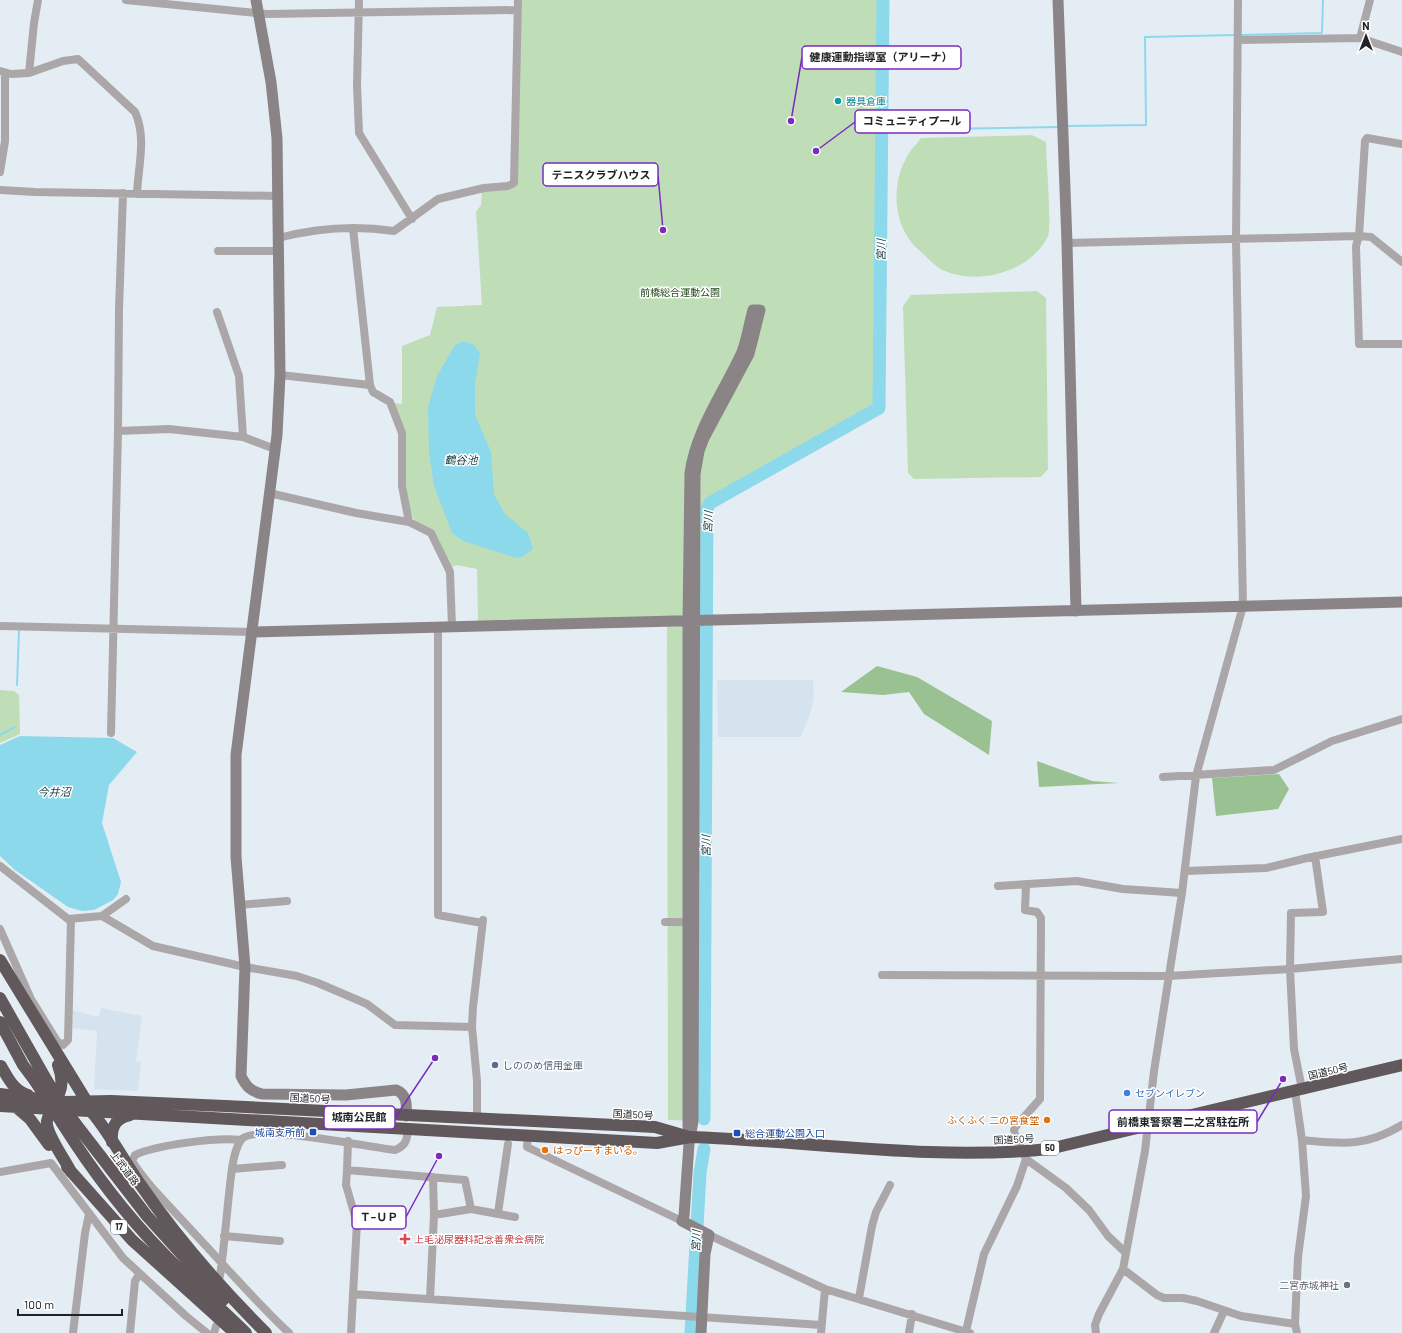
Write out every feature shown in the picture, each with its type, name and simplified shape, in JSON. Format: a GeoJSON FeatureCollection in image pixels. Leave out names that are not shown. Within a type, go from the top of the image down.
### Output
{"type":"FeatureCollection","features":[{"type":"Feature","properties":{"kind":"highway"},"geometry":{"type":"LineString","coordinates":[[0,960],[34,1010],[49,1040],[89,1107],[140,1185],[184,1243],[227,1293],[266,1333]]}},
{"type":"Feature","properties":{"kind":"highway","name":"上武道路"},"geometry":{"type":"LineString","coordinates":[[0,998],[47,1081],[75,1123],[162,1234],[257,1333]]}},
{"type":"Feature","properties":{"kind":"highway","name":"17"},"geometry":{"type":"LineString","coordinates":[[0,1022],[23,1065],[97,1174],[133,1220],[183,1273],[246,1333]]}},
{"type":"Feature","properties":{"kind":"highway"},"geometry":{"type":"LineString","coordinates":[[0,1066],[13,1085],[21,1093],[50,1104],[59,1092],[62,1080],[58,1064],[48,1044],[49,1040]]}},
{"type":"Feature","properties":{"kind":"highway","name":"国道50号"},"geometry":{"type":"LineString","coordinates":[[89,1107],[118,1102],[655,1127],[690,1137],[1024,1155],[1402,1065]]}},
{"type":"Feature","properties":{"kind":"highway"},"geometry":{"type":"LineString","coordinates":[[0,1066],[0,1080]]}},
{"type":"Feature","properties":{"kind":"highway","name":"国道50号"},"geometry":{"type":"LineString","coordinates":[[0,1094],[50,1104],[89,1107],[135,1114],[657,1143],[690,1137]]}},
{"type":"Feature","properties":{"kind":"highway","name":"国道50号"},"geometry":{"type":"LineString","coordinates":[[0,1106],[16,1107],[50,1104]]}},
{"type":"Feature","properties":{"kind":"highway","name":"17"},"geometry":{"type":"LineString","coordinates":[[50,1104],[47,1120],[48,1129],[71,1172]]}},
{"type":"Feature","properties":{"kind":"highway","name":"17"},"geometry":{"type":"LineString","coordinates":[[16,1107],[30,1119],[71,1172],[128,1236],[235,1333]]}},
{"type":"Feature","properties":{"kind":"highway"},"geometry":{"type":"LineString","coordinates":[[112,1142],[111,1133],[114,1123],[122,1116],[135,1114]]}},
{"type":"Feature","properties":{"kind":"street"},"geometry":{"type":"LineString","coordinates":[[29,73],[38,0]]}},
{"type":"Feature","properties":{"kind":"street"},"geometry":{"type":"LineString","coordinates":[[126,0],[259,13],[517,10]]}},
{"type":"Feature","properties":{"kind":"street"},"geometry":{"type":"LineString","coordinates":[[256,0],[271,82],[277,138],[280,375],[275,449],[253,632],[236,755],[236,857],[245,967],[241,1076],[244,1084],[252,1091],[285,1095],[346,1095],[396,1090],[404,1096],[407,1102],[406,1116]]}},
{"type":"Feature","properties":{"kind":"street"},"geometry":{"type":"LineString","coordinates":[[358,0],[357,85],[359,134],[412,219]]}},
{"type":"Feature","properties":{"kind":"street"},"geometry":{"type":"LineString","coordinates":[[278,238],[307,230],[376,228],[394,231],[438,199],[484,188],[508,186],[514,183],[518,0]]}},
{"type":"Feature","properties":{"kind":"street"},"geometry":{"type":"LineString","coordinates":[[1058,0],[1067,243],[1076,611]]}},
{"type":"Feature","properties":{"kind":"street"},"geometry":{"type":"LineString","coordinates":[[1096,1333],[1095,1325],[1099,1314],[1123,1269],[1145,1151],[1147,1125],[1168,976],[1185,871],[1196,776],[1243,606],[1236,240],[1238,0]]}},
{"type":"Feature","properties":{"kind":"street"},"geometry":{"type":"LineString","coordinates":[[1360,38],[1370,0]]}},
{"type":"Feature","properties":{"kind":"street"},"geometry":{"type":"LineString","coordinates":[[1238,40],[1360,38],[1402,52]]}},
{"type":"Feature","properties":{"kind":"street"},"geometry":{"type":"LineString","coordinates":[[0,172],[5,142],[2,72],[29,73],[63,60],[78,59],[135,112],[138,119],[142,145],[137,194]]}},
{"type":"Feature","properties":{"kind":"street"},"geometry":{"type":"LineString","coordinates":[[1402,144],[1367,138],[1365,140],[1359,236],[1356,246],[1359,344],[1402,344]]}},
{"type":"Feature","properties":{"kind":"street"},"geometry":{"type":"LineString","coordinates":[[0,190],[277,196]]}},
{"type":"Feature","properties":{"kind":"street"},"geometry":{"type":"LineString","coordinates":[[111,733],[118,431],[119,310],[123,193]]}},
{"type":"Feature","properties":{"kind":"street"},"geometry":{"type":"LineString","coordinates":[[353,228],[370,385],[373,392],[390,402],[402,433],[402,486],[409,522]]}},
{"type":"Feature","properties":{"kind":"street"},"geometry":{"type":"LineString","coordinates":[[1067,243],[1359,236],[1371,237],[1402,262]]}},
{"type":"Feature","properties":{"kind":"street"},"geometry":{"type":"LineString","coordinates":[[218,251],[279,251]]}},
{"type":"Feature","properties":{"kind":"street"},"geometry":{"type":"LineString","coordinates":[[685,1223],[684,1216],[690,1137],[694,1121],[691,922],[699,620],[695,486],[699,451],[704,438],[749,354],[760,310],[753,310],[742,351],[699,436],[692,458],[689,481],[699,620]]}},
{"type":"Feature","properties":{"kind":"street"},"geometry":{"type":"LineString","coordinates":[[217,312],[239,376],[243,437]]}},
{"type":"Feature","properties":{"kind":"street"},"geometry":{"type":"LineString","coordinates":[[280,375],[370,385]]}},
{"type":"Feature","properties":{"kind":"street"},"geometry":{"type":"LineString","coordinates":[[118,431],[169,429],[243,437],[275,449]]}},
{"type":"Feature","properties":{"kind":"street"},"geometry":{"type":"LineString","coordinates":[[269,494],[356,513],[409,522],[431,533],[450,572],[452,627]]}},
{"type":"Feature","properties":{"kind":"street"},"geometry":{"type":"LineString","coordinates":[[0,626],[253,632],[1402,602]]}},
{"type":"Feature","properties":{"kind":"street"},"geometry":{"type":"LineString","coordinates":[[438,627],[438,915],[483,921],[472,1027],[477,1081],[477,1119]]}},
{"type":"Feature","properties":{"kind":"street"},"geometry":{"type":"LineString","coordinates":[[1163,777],[1274,770],[1332,741],[1402,719]]}},
{"type":"Feature","properties":{"kind":"street"},"geometry":{"type":"LineString","coordinates":[[1185,871],[1266,868],[1315,856],[1402,839]]}},
{"type":"Feature","properties":{"kind":"street"},"geometry":{"type":"LineString","coordinates":[[1297,1333],[1295,1324],[1298,1257],[1306,1196],[1299,1090],[1294,1049],[1290,969],[1291,913],[1322,912],[1315,856]]}},
{"type":"Feature","properties":{"kind":"street"},"geometry":{"type":"LineString","coordinates":[[0,866],[10,876],[71,920],[102,916],[126,899]]}},
{"type":"Feature","properties":{"kind":"street"},"geometry":{"type":"LineString","coordinates":[[998,886],[1077,881],[1123,889],[1182,893]]}},
{"type":"Feature","properties":{"kind":"street"},"geometry":{"type":"LineString","coordinates":[[1026,884],[1025,910],[1037,912],[1040,915],[1040,1100],[1014,1130],[1024,1155],[1066,1188],[1089,1210],[1120,1249],[1126,1253]]}},
{"type":"Feature","properties":{"kind":"street"},"geometry":{"type":"LineString","coordinates":[[239,905],[287,901]]}},
{"type":"Feature","properties":{"kind":"street"},"geometry":{"type":"LineString","coordinates":[[102,916],[153,946],[245,967],[297,976],[338,990],[367,1004],[395,1025],[472,1027]]}},
{"type":"Feature","properties":{"kind":"street"},"geometry":{"type":"LineString","coordinates":[[0,929],[34,1010],[61,1045],[67,1043],[68,1040],[71,920]]}},
{"type":"Feature","properties":{"kind":"street"},"geometry":{"type":"LineString","coordinates":[[665,922],[691,922]]}},
{"type":"Feature","properties":{"kind":"street"},"geometry":{"type":"LineString","coordinates":[[882,975],[1168,976],[1290,969],[1402,959]]}},
{"type":"Feature","properties":{"kind":"street"},"geometry":{"type":"LineString","coordinates":[[1302,1140],[1339,1144],[1360,1142],[1374,1139],[1402,1125]]}},
{"type":"Feature","properties":{"kind":"street"},"geometry":{"type":"LineString","coordinates":[[220,1276],[232,1169],[241,1140],[246,1135],[256,1134],[348,1142],[395,1150],[402,1147],[407,1141],[408,1130]]}},
{"type":"Feature","properties":{"kind":"street"},"geometry":{"type":"LineString","coordinates":[[528,1136],[527,1148],[825,1289],[860,1298],[968,1332],[975,1290],[984,1254],[1017,1186],[1024,1155]]}},
{"type":"Feature","properties":{"kind":"street"},"geometry":{"type":"LineString","coordinates":[[241,1140],[228,1139],[153,1148],[135,1155],[132,1159],[155,1191],[256,1301],[289,1333]]}},
{"type":"Feature","properties":{"kind":"street"},"geometry":{"type":"LineString","coordinates":[[348,1142],[346,1185],[357,1223],[351,1333]]}},
{"type":"Feature","properties":{"kind":"street"},"geometry":{"type":"LineString","coordinates":[[498,1213],[508,1144]]}},
{"type":"Feature","properties":{"kind":"street"},"geometry":{"type":"LineString","coordinates":[[0,1172],[51,1163],[123,1258],[140,1275],[207,1333]]}},
{"type":"Feature","properties":{"kind":"street"},"geometry":{"type":"LineString","coordinates":[[232,1169],[282,1165]]}},
{"type":"Feature","properties":{"kind":"street"},"geometry":{"type":"LineString","coordinates":[[347,1170],[465,1180],[471,1208]]}},
{"type":"Feature","properties":{"kind":"street"},"geometry":{"type":"LineString","coordinates":[[430,1299],[434,1215],[433,1177]]}},
{"type":"Feature","properties":{"kind":"street"},"geometry":{"type":"LineString","coordinates":[[860,1298],[872,1226],[876,1212],[890,1185]]}},
{"type":"Feature","properties":{"kind":"street"},"geometry":{"type":"LineString","coordinates":[[434,1215],[471,1208],[515,1217]]}},
{"type":"Feature","properties":{"kind":"street"},"geometry":{"type":"LineString","coordinates":[[73,1333],[85,1233],[89,1214]]}},
{"type":"Feature","properties":{"kind":"street"},"geometry":{"type":"LineString","coordinates":[[701,1333],[700,1317],[706,1254],[706,1233]]}},
{"type":"Feature","properties":{"kind":"street"},"geometry":{"type":"LineString","coordinates":[[224,1236],[280,1241]]}},
{"type":"Feature","properties":{"kind":"street"},"geometry":{"type":"LineString","coordinates":[[1123,1269],[1156,1295],[1164,1298],[1182,1298],[1197,1301],[1241,1316],[1295,1324]]}},
{"type":"Feature","properties":{"kind":"street"},"geometry":{"type":"LineString","coordinates":[[130,1333],[135,1281],[140,1275]]}},
{"type":"Feature","properties":{"kind":"street"},"geometry":{"type":"LineString","coordinates":[[353,1294],[700,1317],[821,1329],[825,1289]]}},
{"type":"Feature","properties":{"kind":"street"},"geometry":{"type":"LineString","coordinates":[[1214,1333],[1224,1310]]}},
{"type":"Feature","properties":{"kind":"street"},"geometry":{"type":"LineString","coordinates":[[909,1333],[912,1314]]}},
{"type":"Feature","properties":{"kind":"shaded area"},"geometry":{"type":"Polygon","coordinates":[[[717,680],[813,680],[814,696],[811,711],[801,737],[718,737],[717,680]]]}},
{"type":"Feature","properties":{"kind":"shaded area"},"geometry":{"type":"Polygon","coordinates":[[[101,1008],[142,1016],[136,1061],[141,1062],[138,1091],[94,1089],[97,1031],[71,1028],[71,1010],[99,1017],[101,1008]]]}},
{"type":"Feature","properties":{"kind":"green space","name":"前橋総合運動公園"},"geometry":{"type":"Polygon","coordinates":[[[522,0],[878,0],[877,408],[702,504],[701,1121],[668,1120],[667,617],[478,621],[477,569],[456,565],[451,568],[432,532],[414,521],[409,505],[393,403],[402,404],[402,346],[430,335],[437,307],[482,305],[476,212],[481,205],[482,191],[512,187],[522,0]]]}},
{"type":"Feature","properties":{"kind":"green space"},"geometry":{"type":"Polygon","coordinates":[[[1032,135],[1046,142],[1049,230],[1048,236],[1040,248],[1030,258],[1017,266],[988,276],[973,277],[959,275],[938,268],[909,239],[903,229],[897,208],[896,197],[899,175],[911,151],[921,138],[1032,135]]]}},
{"type":"Feature","properties":{"kind":"green space"},"geometry":{"type":"Polygon","coordinates":[[[1037,291],[1046,298],[1048,469],[1041,477],[914,479],[908,473],[903,306],[911,295],[1037,291]]]}},
{"type":"Feature","properties":{"kind":"green space"},"geometry":{"type":"Polygon","coordinates":[[[877,666],[917,677],[992,721],[989,755],[924,714],[909,692],[883,695],[841,692],[877,666]]]}},
{"type":"Feature","properties":{"kind":"green space"},"geometry":{"type":"Polygon","coordinates":[[[0,690],[14,691],[19,695],[20,734],[0,743],[0,690]]]}},
{"type":"Feature","properties":{"kind":"green space"},"geometry":{"type":"Polygon","coordinates":[[[1037,761],[1092,781],[1119,783],[1039,787],[1037,761]]]}},
{"type":"Feature","properties":{"kind":"green space"},"geometry":{"type":"Polygon","coordinates":[[[1279,774],[1289,789],[1278,809],[1216,816],[1212,778],[1279,774]]]}},
{"type":"Feature","properties":{"kind":"water","name":"鶴谷池"},"geometry":{"type":"Polygon","coordinates":[[[464,341],[474,345],[480,353],[475,384],[475,415],[491,452],[494,494],[505,514],[528,533],[533,549],[522,557],[516,558],[463,541],[452,533],[434,486],[429,452],[428,407],[437,376],[455,345],[464,341]]]}},
{"type":"Feature","properties":{"kind":"water","name":"今井沼"},"geometry":{"type":"Polygon","coordinates":[[[20,736],[113,738],[137,752],[109,785],[102,823],[121,882],[118,894],[113,900],[94,910],[82,911],[68,907],[15,870],[0,856],[0,745],[20,736]]]}},
{"type":"Feature","properties":{"kind":"waterway","name":"宮川"},"geometry":{"type":"LineString","coordinates":[[704,1119],[707,508],[710,503],[879,408],[883,0]]}},
{"type":"Feature","properties":{"kind":"waterway"},"geometry":{"type":"LineString","coordinates":[[1241,35],[1322,33],[1323,0]]}},
{"type":"Feature","properties":{"kind":"waterway"},"geometry":{"type":"LineString","coordinates":[[1067,126],[1146,125],[1145,37],[1236,35]]}},
{"type":"Feature","properties":{"kind":"waterway"},"geometry":{"type":"LineString","coordinates":[[881,130],[1059,127]]}},
{"type":"Feature","properties":{"kind":"waterway"},"geometry":{"type":"LineString","coordinates":[[17,685],[19,631]]}},
{"type":"Feature","properties":{"kind":"waterway"},"geometry":{"type":"LineString","coordinates":[[0,735],[15,727]]}},
{"type":"Feature","properties":{"kind":"waterway","name":"宮川"},"geometry":{"type":"LineString","coordinates":[[691,1333],[700,1173],[704,1149]]}},
{"type":"Feature","properties":{"kind":"place","name":"器具倉庫"},"geometry":{"type":"Point","coordinates":[838,101]}},
{"type":"Feature","properties":{"kind":"place","name":"健康運動指導室（アリーナ）"},"geometry":{"type":"Point","coordinates":[791,121]}},
{"type":"Feature","properties":{"kind":"place","name":"コミュニティプール"},"geometry":{"type":"Point","coordinates":[816,151]}},
{"type":"Feature","properties":{"kind":"place","name":"テニスクラブハウス"},"geometry":{"type":"Point","coordinates":[663,230]}},
{"type":"Feature","properties":{"kind":"place","name":"城南公民館"},"geometry":{"type":"Point","coordinates":[435,1058]}},
{"type":"Feature","properties":{"kind":"place","name":"しののめ信用金庫"},"geometry":{"type":"Point","coordinates":[495,1065]}},
{"type":"Feature","properties":{"kind":"place","name":"前橋東警察署二之宮駐在所"},"geometry":{"type":"Point","coordinates":[1283,1079]}},
{"type":"Feature","properties":{"kind":"place","name":"セブンイレブン"},"geometry":{"type":"Point","coordinates":[1127,1093]}},
{"type":"Feature","properties":{"kind":"place","name":"ふくふく 二の宮食堂"},"geometry":{"type":"Point","coordinates":[1047,1120]}},
{"type":"Feature","properties":{"kind":"place","name":"城南支所前"},"geometry":{"type":"Point","coordinates":[313,1132]}},
{"type":"Feature","properties":{"kind":"place","name":"総合運動公園入口"},"geometry":{"type":"Point","coordinates":[737,1133]}},
{"type":"Feature","properties":{"kind":"place","name":"はっぴーすまいる。"},"geometry":{"type":"Point","coordinates":[545,1150]}},
{"type":"Feature","properties":{"kind":"place","name":"Ｔ−ＵＰ"},"geometry":{"type":"Point","coordinates":[439,1156]}},
{"type":"Feature","properties":{"kind":"place","name":"上毛泌尿器科記念善衆会病院"},"geometry":{"type":"Point","coordinates":[405,1239]}},
{"type":"Feature","properties":{"kind":"place","name":"二宮赤城神社"},"geometry":{"type":"Point","coordinates":[1347,1285]}}]}
